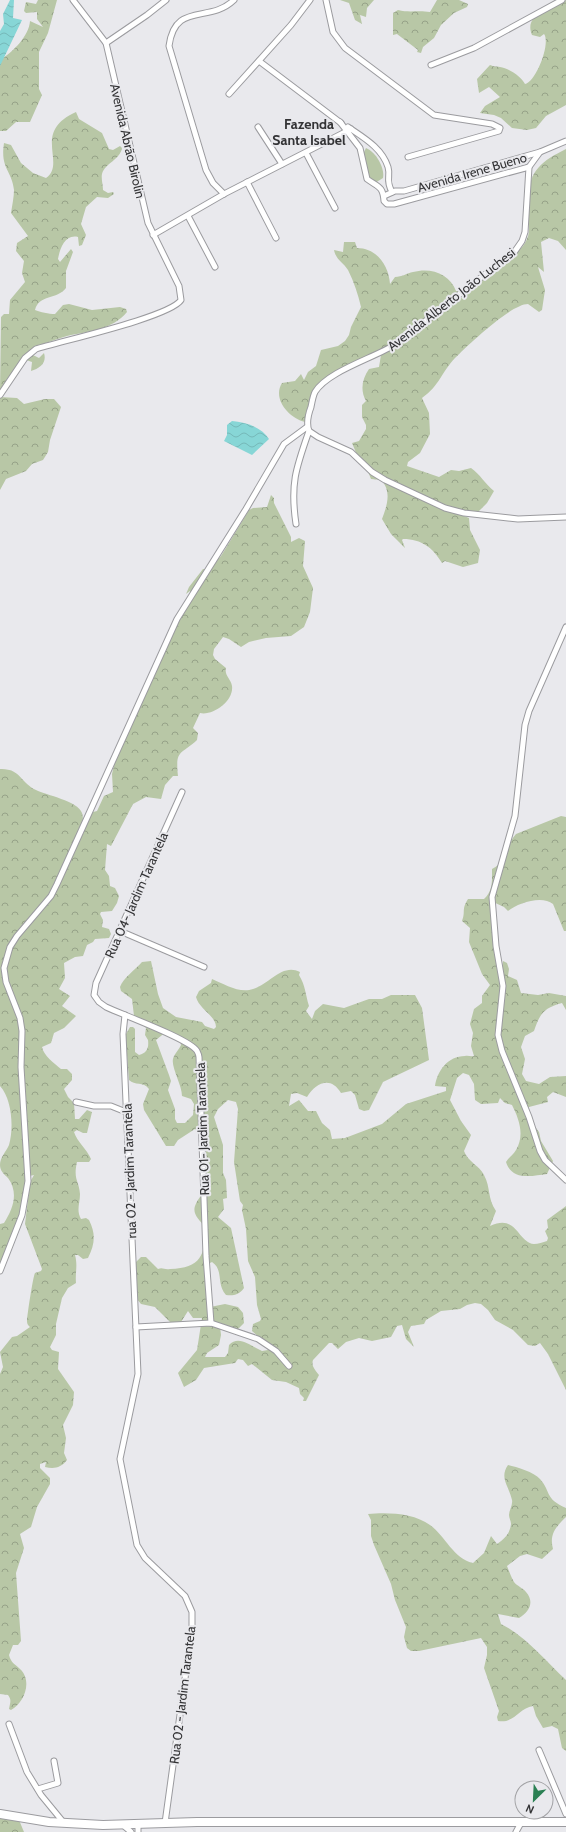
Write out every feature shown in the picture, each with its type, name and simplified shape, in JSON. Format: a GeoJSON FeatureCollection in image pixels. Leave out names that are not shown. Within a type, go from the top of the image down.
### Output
{"type":"FeatureCollection","features":[{"type":"Feature","properties":{"kind":"main road"},"geometry":{"type":"LineString","coordinates":[[0,1814],[64,1823],[138,1828],[165,1823],[566,1822]]}},
{"type":"Feature","properties":{"kind":"street","name":"Avenida Abrão Birolin"},"geometry":{"type":"LineString","coordinates":[[0,395],[29,353],[36,349],[143,320],[180,303],[182,297],[179,286],[148,223],[106,43],[73,0]]}},
{"type":"Feature","properties":{"kind":"street"},"geometry":{"type":"LineString","coordinates":[[106,43],[166,0]]}},
{"type":"Feature","properties":{"kind":"street"},"geometry":{"type":"LineString","coordinates":[[224,194],[213,183],[206,170],[169,46],[171,34],[179,21],[188,17],[218,10],[234,0]]}},
{"type":"Feature","properties":{"kind":"street"},"geometry":{"type":"LineString","coordinates":[[229,94],[259,62],[310,0]]}},
{"type":"Feature","properties":{"kind":"street"},"geometry":{"type":"LineString","coordinates":[[326,0],[333,32],[345,48],[434,115],[492,124],[500,128],[499,131],[408,157]]}},
{"type":"Feature","properties":{"kind":"street"},"geometry":{"type":"LineString","coordinates":[[431,65],[474,48],[562,0]]}},
{"type":"Feature","properties":{"kind":"street"},"geometry":{"type":"LineString","coordinates":[[259,62],[340,122],[348,130],[360,148],[367,179],[377,185],[384,196]]}},
{"type":"Feature","properties":{"kind":"street"},"geometry":{"type":"LineString","coordinates":[[258,127],[282,164]]}},
{"type":"Feature","properties":{"kind":"street"},"geometry":{"type":"LineString","coordinates":[[153,235],[224,194],[348,130]]}},
{"type":"Feature","properties":{"kind":"street"},"geometry":{"type":"LineString","coordinates":[[348,130],[373,145],[382,156],[388,166],[387,179],[392,192]]}},
{"type":"Feature","properties":{"kind":"street"},"geometry":{"type":"LineString","coordinates":[[529,167],[540,152],[566,141]]}},
{"type":"Feature","properties":{"kind":"street","name":"Avenida Irene Bueno"},"geometry":{"type":"LineString","coordinates":[[529,167],[406,200],[387,204],[384,201],[384,196],[392,192],[404,191],[540,152]]}},
{"type":"Feature","properties":{"kind":"street"},"geometry":{"type":"LineString","coordinates":[[306,153],[335,208]]}},
{"type":"Feature","properties":{"kind":"street","name":"Avenida Alberto João Luchesi"},"geometry":{"type":"LineString","coordinates":[[308,429],[307,417],[315,392],[336,374],[396,344],[515,251],[522,241],[525,232],[529,167]]}},
{"type":"Feature","properties":{"kind":"street"},"geometry":{"type":"LineString","coordinates":[[377,185],[387,179]]}},
{"type":"Feature","properties":{"kind":"street"},"geometry":{"type":"LineString","coordinates":[[247,182],[276,238]]}},
{"type":"Feature","properties":{"kind":"street","name":"Avenida Irene Bueno"},"geometry":{"type":"LineString","coordinates":[[404,191],[406,200]]}},
{"type":"Feature","properties":{"kind":"street"},"geometry":{"type":"LineString","coordinates":[[188,216],[215,267]]}},
{"type":"Feature","properties":{"kind":"street"},"geometry":{"type":"LineString","coordinates":[[308,429],[318,438],[351,452],[372,472],[385,480],[445,508],[464,513],[510,518],[538,519],[566,517]]}},
{"type":"Feature","properties":{"kind":"street"},"geometry":{"type":"LineString","coordinates":[[296,524],[292,503],[294,478],[308,429]]}},
{"type":"Feature","properties":{"kind":"street"},"geometry":{"type":"LineString","coordinates":[[0,1271],[22,1215],[28,1181],[21,1067],[22,1031],[20,1018],[6,982],[5,960],[17,936],[51,896],[58,884],[177,619],[246,509],[284,444],[308,429]]}},
{"type":"Feature","properties":{"kind":"street"},"geometry":{"type":"LineString","coordinates":[[566,627],[527,718],[515,816],[491,904],[503,986],[498,1022],[498,1035],[502,1051],[529,1117],[540,1151],[552,1167],[566,1180]]}},
{"type":"Feature","properties":{"kind":"street","name":"Rua 04- Jardim Tarantela"},"geometry":{"type":"LineString","coordinates":[[95,998],[94,990],[96,983],[182,792]]}},
{"type":"Feature","properties":{"kind":"street"},"geometry":{"type":"LineString","coordinates":[[120,931],[204,967]]}},
{"type":"Feature","properties":{"kind":"street","name":"Rua 01- Jardim Tarantela"},"geometry":{"type":"LineString","coordinates":[[95,998],[99,1002],[125,1015],[188,1043],[197,1051],[199,1057],[206,1256],[211,1323]]}},
{"type":"Feature","properties":{"kind":"street","name":"rua 02 - Jardim Tarantela"},"geometry":{"type":"LineString","coordinates":[[125,1015],[123,1034],[136,1327]]}},
{"type":"Feature","properties":{"kind":"street"},"geometry":{"type":"LineString","coordinates":[[76,1102],[94,1106],[111,1106],[126,1112]]}},
{"type":"Feature","properties":{"kind":"street"},"geometry":{"type":"LineString","coordinates":[[136,1327],[211,1323],[258,1339],[276,1351],[289,1366]]}},
{"type":"Feature","properties":{"kind":"street","name":"Rua 02 - Jardim Tarantela"},"geometry":{"type":"LineString","coordinates":[[136,1327],[138,1374],[120,1459],[137,1545],[148,1562],[185,1596],[192,1612],[192,1628],[165,1823]]}},
{"type":"Feature","properties":{"kind":"street"},"geometry":{"type":"LineString","coordinates":[[9,1724],[19,1754],[38,1789],[64,1823]]}},
{"type":"Feature","properties":{"kind":"street"},"geometry":{"type":"LineString","coordinates":[[539,1750],[566,1814]]}},
{"type":"Feature","properties":{"kind":"street"},"geometry":{"type":"LineString","coordinates":[[38,1789],[58,1783],[54,1761]]}},
{"type":"Feature","properties":{"kind":"street"},"geometry":{"type":"LineString","coordinates":[[516,1832],[522,1821]]}},
{"type":"Feature","properties":{"kind":"street"},"geometry":{"type":"LineString","coordinates":[[117,1827],[131,1832]]}},
{"type":"Feature","properties":{"kind":"green space"},"geometry":{"type":"Polygon","coordinates":[[[38,0],[57,0],[48,33],[39,52],[39,89],[42,95],[30,122],[16,122],[6,131],[0,131],[0,60],[20,43],[27,32],[30,21],[43,27],[37,19],[37,12],[26,13],[24,11],[26,2],[36,4],[38,0]]]}},
{"type":"Feature","properties":{"kind":"green space"},"geometry":{"type":"Polygon","coordinates":[[[340,0],[374,0],[367,8],[366,17],[360,15],[362,24],[355,20],[349,3],[340,0]]]}},
{"type":"Feature","properties":{"kind":"green space"},"geometry":{"type":"Polygon","coordinates":[[[437,0],[459,0],[468,4],[467,7],[454,13],[441,25],[434,38],[423,47],[421,53],[417,52],[418,50],[397,34],[393,35],[393,13],[398,10],[430,12],[437,0]]]}},
{"type":"Feature","properties":{"kind":"green space"},"geometry":{"type":"Polygon","coordinates":[[[566,0],[566,105],[546,116],[536,128],[527,130],[512,128],[501,118],[494,115],[480,113],[485,106],[500,97],[489,87],[479,93],[477,79],[490,65],[511,71],[525,84],[529,82],[538,70],[546,45],[544,34],[540,37],[532,35],[530,28],[532,22],[540,13],[566,0]]]}},
{"type":"Feature","properties":{"kind":"green space"},"geometry":{"type":"Polygon","coordinates":[[[76,112],[79,119],[102,133],[109,149],[113,150],[120,146],[122,148],[118,156],[106,167],[102,174],[103,190],[108,193],[113,192],[114,194],[108,198],[97,197],[86,207],[81,224],[86,235],[82,245],[79,246],[78,237],[73,237],[66,240],[62,246],[58,259],[60,262],[71,249],[73,252],[66,271],[66,288],[58,294],[44,299],[37,305],[35,310],[55,314],[63,305],[69,304],[92,310],[120,307],[126,309],[127,312],[114,323],[100,329],[63,337],[35,347],[33,355],[39,358],[44,353],[45,357],[42,365],[31,371],[32,362],[26,360],[11,374],[0,392],[1,317],[4,314],[9,314],[10,300],[25,282],[22,273],[24,261],[16,251],[17,243],[28,236],[11,213],[14,190],[13,183],[5,164],[3,152],[4,143],[11,145],[21,163],[33,173],[46,178],[51,172],[53,164],[52,138],[55,129],[63,120],[76,112]]]}},
{"type":"Feature","properties":{"kind":"green space"},"geometry":{"type":"Polygon","coordinates":[[[366,148],[373,153],[383,170],[383,178],[375,183],[368,178],[363,154],[366,148]]]}},
{"type":"Feature","properties":{"kind":"green space"},"geometry":{"type":"Polygon","coordinates":[[[566,149],[566,250],[558,241],[549,238],[541,242],[544,272],[538,267],[545,290],[542,310],[539,312],[528,304],[511,311],[501,318],[479,335],[450,363],[437,384],[422,398],[429,413],[430,434],[420,453],[408,462],[407,466],[439,477],[451,470],[459,471],[471,468],[494,491],[487,503],[478,512],[454,512],[469,518],[470,530],[480,550],[478,563],[463,567],[445,561],[442,563],[435,553],[426,545],[410,539],[403,539],[405,548],[391,534],[382,519],[388,499],[384,484],[381,480],[371,479],[363,464],[362,467],[352,443],[359,441],[366,429],[366,425],[362,417],[362,405],[366,401],[362,389],[363,381],[369,369],[379,367],[381,355],[341,371],[316,391],[305,422],[293,416],[284,407],[279,395],[279,389],[282,383],[295,381],[301,374],[304,380],[308,372],[316,366],[321,350],[338,346],[345,341],[361,307],[356,288],[348,270],[338,259],[334,250],[343,252],[344,242],[355,242],[357,248],[370,251],[381,259],[387,271],[390,284],[395,277],[426,270],[445,276],[456,291],[461,291],[505,262],[521,249],[529,232],[527,212],[529,189],[534,174],[544,162],[566,149]]]}},
{"type":"Feature","properties":{"kind":"green space"},"geometry":{"type":"Polygon","coordinates":[[[0,397],[17,398],[24,404],[45,399],[54,399],[61,407],[50,440],[48,452],[43,460],[32,464],[26,471],[6,479],[0,490],[0,397]]]}},
{"type":"Feature","properties":{"kind":"green space"},"geometry":{"type":"Polygon","coordinates":[[[271,495],[274,498],[274,503],[291,537],[291,542],[299,538],[305,541],[303,566],[313,588],[310,612],[304,627],[291,636],[266,638],[249,642],[241,647],[223,637],[214,649],[213,655],[215,659],[226,668],[226,673],[232,686],[230,697],[216,710],[200,713],[193,728],[198,733],[197,740],[178,757],[178,776],[173,776],[165,785],[161,799],[146,797],[133,804],[111,846],[107,844],[105,870],[109,876],[110,886],[115,888],[119,896],[112,911],[101,912],[100,914],[103,920],[102,927],[109,929],[111,934],[109,938],[95,939],[87,945],[83,956],[75,957],[64,963],[65,978],[59,989],[70,996],[62,1006],[76,1016],[64,1028],[54,1033],[51,1043],[42,1047],[47,1056],[53,1062],[61,1069],[67,1069],[72,1074],[72,1080],[64,1089],[68,1097],[74,1103],[75,1119],[79,1119],[87,1110],[92,1112],[87,1133],[77,1130],[74,1132],[91,1159],[89,1162],[77,1162],[76,1176],[80,1194],[78,1210],[81,1219],[86,1218],[89,1220],[93,1230],[94,1239],[88,1258],[83,1259],[78,1255],[75,1255],[76,1283],[68,1288],[62,1298],[56,1324],[56,1335],[50,1347],[52,1350],[59,1352],[58,1369],[74,1392],[73,1405],[63,1425],[66,1438],[64,1453],[67,1460],[62,1465],[54,1468],[45,1467],[46,1462],[40,1464],[40,1468],[50,1478],[50,1484],[37,1507],[31,1527],[20,1534],[24,1548],[16,1573],[21,1641],[18,1645],[13,1645],[9,1655],[12,1662],[24,1674],[26,1685],[20,1702],[11,1710],[9,1709],[10,1698],[8,1695],[0,1694],[0,1374],[3,1367],[0,1352],[12,1337],[17,1336],[30,1327],[27,1321],[33,1281],[35,1273],[41,1271],[42,1269],[25,1224],[30,1182],[34,1175],[25,1177],[26,1184],[14,1244],[0,1274],[0,1224],[4,1223],[10,1212],[14,1201],[14,1195],[8,1178],[1,1171],[0,1167],[0,1162],[11,1138],[12,1122],[7,1098],[0,1086],[0,769],[12,771],[36,790],[75,805],[82,813],[83,817],[78,844],[87,825],[88,814],[93,807],[93,812],[97,811],[104,796],[113,792],[112,774],[122,742],[133,721],[137,707],[190,594],[190,591],[186,594],[189,587],[203,569],[208,569],[221,556],[249,510],[253,508],[267,507],[271,495]]]}},
{"type":"Feature","properties":{"kind":"green space"},"geometry":{"type":"Polygon","coordinates":[[[561,816],[566,817],[566,931],[564,931],[553,904],[548,901],[530,901],[518,905],[508,911],[504,907],[491,901],[495,936],[499,947],[498,959],[502,969],[503,961],[507,963],[509,969],[508,976],[517,980],[521,993],[538,995],[549,993],[566,996],[566,1010],[562,1003],[547,1009],[538,1020],[534,1031],[525,1036],[521,1047],[525,1059],[522,1074],[526,1081],[539,1084],[550,1077],[566,1076],[566,1097],[553,1092],[547,1097],[548,1102],[529,1107],[525,1114],[539,1132],[541,1141],[553,1161],[547,1174],[523,1176],[518,1175],[509,1168],[506,1162],[516,1150],[521,1133],[519,1121],[512,1105],[505,1103],[500,1098],[498,1103],[481,1104],[475,1100],[474,1084],[469,1075],[463,1073],[457,1078],[450,1100],[461,1121],[471,1135],[464,1151],[468,1158],[482,1172],[488,1184],[491,1202],[496,1211],[490,1226],[499,1223],[506,1223],[516,1229],[528,1242],[534,1244],[540,1243],[547,1241],[548,1238],[545,1231],[548,1228],[547,1220],[566,1206],[566,1390],[548,1354],[540,1343],[535,1346],[528,1345],[513,1330],[495,1320],[488,1310],[481,1304],[475,1303],[460,1309],[441,1311],[426,1320],[424,1324],[411,1326],[408,1332],[414,1347],[406,1339],[402,1325],[397,1326],[391,1337],[372,1341],[359,1338],[346,1342],[338,1349],[332,1343],[329,1343],[313,1360],[313,1366],[319,1375],[306,1401],[303,1401],[304,1398],[300,1394],[299,1388],[286,1382],[272,1380],[252,1364],[248,1366],[243,1360],[238,1359],[235,1363],[204,1368],[196,1380],[184,1387],[178,1373],[197,1350],[202,1318],[193,1318],[188,1311],[181,1322],[171,1323],[155,1307],[141,1304],[136,1298],[135,1263],[141,1257],[146,1257],[158,1269],[168,1269],[189,1266],[195,1263],[199,1258],[204,1246],[206,1228],[195,1214],[194,1210],[200,1197],[202,1178],[200,1171],[206,1162],[206,1150],[202,1138],[195,1129],[178,1140],[174,1146],[166,1146],[144,1110],[143,1104],[149,1089],[144,1085],[131,1082],[129,1080],[126,1034],[130,1027],[135,1029],[135,1052],[139,1055],[144,1053],[148,1048],[148,1040],[145,1035],[146,1028],[134,1016],[132,999],[121,991],[120,987],[126,977],[142,962],[151,961],[158,994],[163,1008],[176,1017],[202,1022],[205,1026],[214,1029],[216,1027],[213,1019],[200,1005],[196,997],[199,991],[211,983],[212,979],[232,988],[248,990],[259,986],[287,970],[300,972],[299,975],[309,1006],[306,1011],[312,1019],[315,1011],[323,1004],[344,1008],[369,999],[382,999],[391,995],[415,995],[422,1008],[429,1060],[383,1082],[369,1110],[364,1111],[359,1109],[355,1095],[351,1091],[341,1093],[333,1084],[324,1083],[319,1085],[307,1097],[297,1093],[291,1094],[289,1106],[299,1100],[308,1111],[316,1111],[322,1123],[330,1130],[332,1139],[345,1138],[382,1124],[406,1104],[446,1091],[446,1087],[435,1086],[438,1075],[444,1065],[459,1057],[474,1056],[471,1046],[473,1033],[470,1024],[474,1009],[482,1003],[482,996],[490,985],[482,974],[469,942],[470,928],[462,921],[464,908],[468,899],[484,899],[487,896],[491,886],[492,869],[501,862],[516,834],[561,816]],[[167,1031],[156,1040],[171,1081],[168,1090],[175,1109],[175,1119],[177,1123],[185,1123],[193,1115],[194,1104],[191,1099],[182,1096],[174,1067],[174,1057],[181,1045],[179,1038],[167,1031]],[[228,1100],[218,1109],[214,1117],[223,1145],[223,1173],[226,1180],[227,1198],[223,1199],[224,1209],[218,1217],[231,1228],[244,1288],[236,1294],[226,1295],[221,1286],[216,1265],[212,1262],[208,1264],[210,1307],[225,1304],[238,1307],[243,1313],[244,1323],[238,1329],[220,1326],[221,1335],[219,1345],[207,1353],[205,1357],[225,1357],[228,1353],[229,1345],[237,1341],[246,1342],[262,1351],[268,1350],[262,1340],[252,1331],[253,1324],[261,1319],[257,1305],[255,1277],[248,1261],[246,1229],[242,1210],[243,1205],[240,1201],[234,1162],[238,1109],[236,1102],[228,1100]]]}},
{"type":"Feature","properties":{"kind":"green space"},"geometry":{"type":"Polygon","coordinates":[[[508,1465],[525,1470],[537,1476],[544,1484],[551,1498],[566,1508],[566,1517],[554,1531],[552,1539],[553,1549],[542,1559],[527,1554],[520,1556],[507,1566],[514,1582],[529,1596],[530,1606],[528,1610],[519,1618],[498,1614],[501,1624],[527,1642],[566,1680],[566,1751],[562,1748],[558,1729],[552,1726],[543,1728],[536,1716],[533,1706],[528,1707],[508,1720],[498,1721],[497,1717],[499,1711],[484,1668],[487,1647],[481,1638],[419,1651],[411,1651],[407,1648],[404,1637],[406,1627],[395,1600],[391,1584],[371,1536],[371,1520],[368,1514],[392,1513],[416,1518],[424,1521],[436,1530],[460,1557],[473,1563],[484,1553],[491,1536],[497,1544],[509,1531],[511,1524],[509,1515],[512,1500],[504,1474],[508,1465]]]}},
{"type":"Feature","properties":{"kind":"green space"},"geometry":{"type":"Polygon","coordinates":[[[0,1809],[19,1820],[24,1832],[0,1832],[0,1809]]]}},
{"type":"Feature","properties":{"kind":"water"},"geometry":{"type":"Polygon","coordinates":[[[10,0],[14,0],[13,18],[22,20],[0,66],[0,31],[4,24],[3,14],[10,0]]]}},
{"type":"Feature","properties":{"kind":"water"},"geometry":{"type":"Polygon","coordinates":[[[232,421],[258,428],[269,439],[252,455],[224,441],[227,435],[227,425],[232,421]]]}},
{"type":"Feature","properties":{"kind":"district","name":"Fazenda Santa Isabel"},"geometry":{"type":"Point","coordinates":[309,132]}}]}
